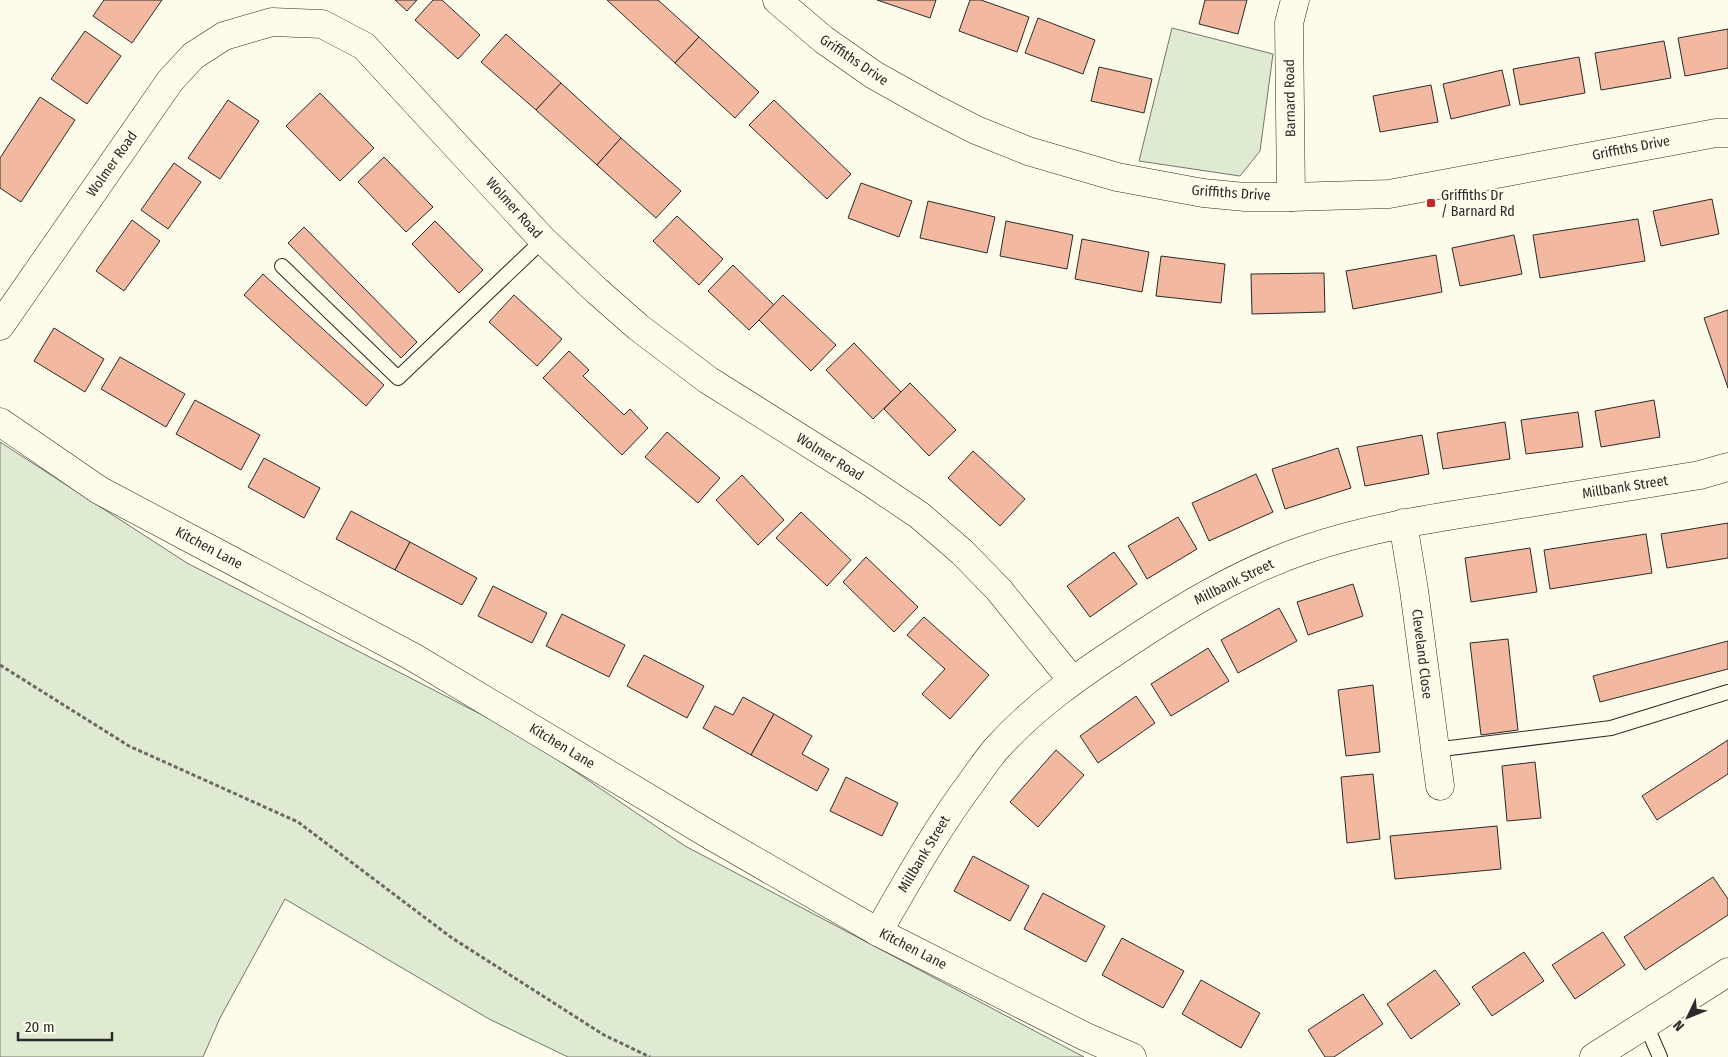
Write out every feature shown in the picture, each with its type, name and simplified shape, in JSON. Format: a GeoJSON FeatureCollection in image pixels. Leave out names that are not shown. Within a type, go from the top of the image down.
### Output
{"type":"FeatureCollection","features":[{"type":"Feature","properties":{"kind":"street","name":"Griffiths Drive"},"geometry":{"type":"LineString","coordinates":[[777,0],[824,40],[874,75],[976,130],[1028,151],[1117,177],[1203,193],[1245,197],[1389,194],[1716,132],[1728,132]]}},
{"type":"Feature","properties":{"kind":"street","name":"Barnard Road"},"geometry":{"type":"LineString","coordinates":[[1291,197],[1289,24],[1295,0]]}},
{"type":"Feature","properties":{"kind":"street","name":"Wolmer Road"},"geometry":{"type":"LineString","coordinates":[[0,326],[170,81],[193,56],[224,36],[270,11],[322,24],[364,46],[543,240],[638,327],[708,380],[867,480],[918,515],[962,552],[999,590],[1072,680]]}},
{"type":"Feature","properties":{"kind":"street","name":"Kitchen Lane"},"geometry":{"type":"LineString","coordinates":[[0,422],[99,490],[413,657],[701,830],[878,932],[1084,1036],[1132,1057]]}},
{"type":"Feature","properties":{"kind":"street","name":"Millbank Street"},"geometry":{"type":"LineString","coordinates":[[878,932],[939,828],[996,750],[1030,714],[1072,680],[1161,621],[1208,593],[1304,550],[1364,532],[1402,523],[1700,475],[1728,467]]}},
{"type":"Feature","properties":{"kind":"street","name":"Cleveland Close"},"geometry":{"type":"LineString","coordinates":[[1402,523],[1414,590],[1440,786]]}},
{"type":"Feature","properties":{"kind":"street"},"geometry":{"type":"LineString","coordinates":[[1594,1057],[1728,972]]}},
{"type":"Feature","properties":{"kind":"lane"},"geometry":{"type":"LineString","coordinates":[[282,266],[398,378],[543,240]]}},
{"type":"Feature","properties":{"kind":"lane"},"geometry":{"type":"LineString","coordinates":[[1434,750],[1611,728],[1728,692]]}},
{"type":"Feature","properties":{"kind":"lane"},"geometry":{"type":"LineString","coordinates":[[1646,1025],[1660,1057]]}},
{"type":"Feature","properties":{"kind":"path"},"geometry":{"type":"LineString","coordinates":[[0,665],[129,746],[298,822],[452,938],[604,1035],[650,1057]]}},
{"type":"Feature","properties":{"kind":"green space"},"geometry":{"type":"Polygon","coordinates":[[[1172,28],[1273,54],[1260,151],[1240,176],[1139,161],[1172,28]]]}},
{"type":"Feature","properties":{"kind":"green space"},"geometry":{"type":"Polygon","coordinates":[[[0,442],[187,563],[523,736],[685,846],[1084,1057],[568,1057],[489,1019],[285,899],[220,1018],[203,1057],[0,1057],[0,442]]]}},
{"type":"Feature","properties":{"kind":"building"},"geometry":{"type":"Polygon","coordinates":[[[104,0],[162,0],[132,43],[93,16],[104,0]]]}},
{"type":"Feature","properties":{"kind":"building"},"geometry":{"type":"Polygon","coordinates":[[[395,0],[417,0],[407,11],[395,0]]]}},
{"type":"Feature","properties":{"kind":"building"},"geometry":{"type":"Polygon","coordinates":[[[433,0],[442,0],[480,35],[458,59],[415,20],[433,0]]]}},
{"type":"Feature","properties":{"kind":"building"},"geometry":{"type":"Polygon","coordinates":[[[607,0],[658,0],[699,37],[675,63],[607,0]]]}},
{"type":"Feature","properties":{"kind":"building"},"geometry":{"type":"Polygon","coordinates":[[[877,0],[936,0],[930,18],[877,0]]]}},
{"type":"Feature","properties":{"kind":"building"},"geometry":{"type":"Polygon","coordinates":[[[970,0],[981,0],[1029,17],[1017,52],[959,31],[970,0]]]}},
{"type":"Feature","properties":{"kind":"building"},"geometry":{"type":"Polygon","coordinates":[[[1205,0],[1247,0],[1238,34],[1199,24],[1205,0]]]}},
{"type":"Feature","properties":{"kind":"building"},"geometry":{"type":"Polygon","coordinates":[[[1038,18],[1095,40],[1083,74],[1025,53],[1038,18]]]}},
{"type":"Feature","properties":{"kind":"building"},"geometry":{"type":"Polygon","coordinates":[[[1728,29],[1728,68],[1685,76],[1678,38],[1728,29]]]}},
{"type":"Feature","properties":{"kind":"building"},"geometry":{"type":"Polygon","coordinates":[[[85,31],[121,56],[87,104],[51,79],[85,31]]]}},
{"type":"Feature","properties":{"kind":"building"},"geometry":{"type":"Polygon","coordinates":[[[506,34],[561,83],[536,110],[481,62],[506,34]]]}},
{"type":"Feature","properties":{"kind":"building"},"geometry":{"type":"Polygon","coordinates":[[[699,37],[759,92],[735,118],[675,63],[699,37]]]}},
{"type":"Feature","properties":{"kind":"building"},"geometry":{"type":"Polygon","coordinates":[[[1664,41],[1671,78],[1601,90],[1595,53],[1664,41]]]}},
{"type":"Feature","properties":{"kind":"building"},"geometry":{"type":"Polygon","coordinates":[[[1579,57],[1585,93],[1520,105],[1513,69],[1579,57]]]}},
{"type":"Feature","properties":{"kind":"building"},"geometry":{"type":"Polygon","coordinates":[[[1099,67],[1152,79],[1144,113],[1091,101],[1099,67]]]}},
{"type":"Feature","properties":{"kind":"building"},"geometry":{"type":"Polygon","coordinates":[[[1502,70],[1510,105],[1451,119],[1443,84],[1502,70]]]}},
{"type":"Feature","properties":{"kind":"building"},"geometry":{"type":"Polygon","coordinates":[[[561,83],[621,138],[597,165],[536,110],[561,83]]]}},
{"type":"Feature","properties":{"kind":"building"},"geometry":{"type":"Polygon","coordinates":[[[1431,85],[1438,122],[1380,132],[1373,96],[1431,85]]]}},
{"type":"Feature","properties":{"kind":"building"},"geometry":{"type":"Polygon","coordinates":[[[320,93],[374,148],[340,181],[286,126],[320,93]]]}},
{"type":"Feature","properties":{"kind":"building"},"geometry":{"type":"Polygon","coordinates":[[[40,97],[75,120],[21,202],[0,188],[0,158],[40,97]]]}},
{"type":"Feature","properties":{"kind":"building"},"geometry":{"type":"Polygon","coordinates":[[[228,100],[259,121],[220,179],[188,158],[228,100]]]}},
{"type":"Feature","properties":{"kind":"building"},"geometry":{"type":"Polygon","coordinates":[[[774,100],[851,174],[827,199],[749,125],[774,100]]]}},
{"type":"Feature","properties":{"kind":"building"},"geometry":{"type":"Polygon","coordinates":[[[621,138],[681,191],[656,218],[597,165],[621,138]]]}},
{"type":"Feature","properties":{"kind":"building"},"geometry":{"type":"Polygon","coordinates":[[[384,157],[433,207],[406,232],[358,182],[384,157]]]}},
{"type":"Feature","properties":{"kind":"building"},"geometry":{"type":"Polygon","coordinates":[[[174,163],[201,182],[168,229],[141,210],[174,163]]]}},
{"type":"Feature","properties":{"kind":"building"},"geometry":{"type":"Polygon","coordinates":[[[861,183],[912,201],[899,237],[848,218],[861,183]]]}},
{"type":"Feature","properties":{"kind":"building"},"geometry":{"type":"Polygon","coordinates":[[[1712,199],[1719,234],[1661,246],[1653,211],[1712,199]]]}},
{"type":"Feature","properties":{"kind":"building"},"geometry":{"type":"Polygon","coordinates":[[[928,201],[995,217],[987,253],[920,238],[928,201]]]}},
{"type":"Feature","properties":{"kind":"building"},"geometry":{"type":"Polygon","coordinates":[[[677,216],[723,259],[699,285],[653,241],[677,216]]]}},
{"type":"Feature","properties":{"kind":"building"},"geometry":{"type":"Polygon","coordinates":[[[1638,219],[1645,261],[1540,278],[1533,235],[1638,219]]]}},
{"type":"Feature","properties":{"kind":"building"},"geometry":{"type":"Polygon","coordinates":[[[132,220],[160,241],[124,291],[96,271],[132,220]]]}},
{"type":"Feature","properties":{"kind":"building"},"geometry":{"type":"Polygon","coordinates":[[[435,221],[483,270],[459,293],[412,244],[435,221]]]}},
{"type":"Feature","properties":{"kind":"building"},"geometry":{"type":"Polygon","coordinates":[[[1006,221],[1073,235],[1067,269],[1000,256],[1006,221]]]}},
{"type":"Feature","properties":{"kind":"building"},"geometry":{"type":"Polygon","coordinates":[[[304,227],[417,342],[401,358],[288,243],[304,227]]]}},
{"type":"Feature","properties":{"kind":"building"},"geometry":{"type":"Polygon","coordinates":[[[1514,235],[1522,274],[1460,286],[1452,248],[1514,235]]]}},
{"type":"Feature","properties":{"kind":"building"},"geometry":{"type":"Polygon","coordinates":[[[1082,239],[1149,252],[1142,292],[1075,279],[1082,239]]]}},
{"type":"Feature","properties":{"kind":"building"},"geometry":{"type":"Polygon","coordinates":[[[1436,255],[1442,292],[1353,309],[1346,271],[1436,255]]]}},
{"type":"Feature","properties":{"kind":"building"},"geometry":{"type":"Polygon","coordinates":[[[1161,256],[1225,264],[1221,303],[1156,296],[1161,256]]]}},
{"type":"Feature","properties":{"kind":"building"},"geometry":{"type":"Polygon","coordinates":[[[733,265],[774,305],[749,330],[708,291],[733,265]]]}},
{"type":"Feature","properties":{"kind":"building"},"geometry":{"type":"Polygon","coordinates":[[[1324,273],[1325,312],[1252,314],[1251,274],[1324,273]]]}},
{"type":"Feature","properties":{"kind":"building"},"geometry":{"type":"Polygon","coordinates":[[[263,274],[384,385],[366,406],[244,295],[263,274]]]}},
{"type":"Feature","properties":{"kind":"building"},"geometry":{"type":"Polygon","coordinates":[[[514,295],[562,339],[537,366],[489,322],[514,295]]]}},
{"type":"Feature","properties":{"kind":"building"},"geometry":{"type":"Polygon","coordinates":[[[783,295],[836,345],[811,371],[759,320],[783,295]]]}},
{"type":"Feature","properties":{"kind":"building"},"geometry":{"type":"Polygon","coordinates":[[[1728,310],[1728,388],[1704,318],[1728,310]]]}},
{"type":"Feature","properties":{"kind":"building"},"geometry":{"type":"Polygon","coordinates":[[[54,328],[104,359],[85,392],[34,361],[54,328]]]}},
{"type":"Feature","properties":{"kind":"building"},"geometry":{"type":"Polygon","coordinates":[[[854,343],[901,392],[873,419],[826,370],[854,343]]]}},
{"type":"Feature","properties":{"kind":"building"},"geometry":{"type":"Polygon","coordinates":[[[569,351],[589,370],[583,376],[624,415],[630,409],[648,428],[622,455],[543,378],[569,351]]]}},
{"type":"Feature","properties":{"kind":"building"},"geometry":{"type":"Polygon","coordinates":[[[120,357],[185,394],[166,427],[101,389],[120,357]]]}},
{"type":"Feature","properties":{"kind":"building"},"geometry":{"type":"Polygon","coordinates":[[[910,383],[956,430],[929,456],[884,409],[910,383]]]}},
{"type":"Feature","properties":{"kind":"building"},"geometry":{"type":"Polygon","coordinates":[[[195,400],[260,435],[241,470],[176,434],[195,400]]]}},
{"type":"Feature","properties":{"kind":"building"},"geometry":{"type":"Polygon","coordinates":[[[1654,400],[1660,437],[1601,447],[1595,411],[1654,400]]]}},
{"type":"Feature","properties":{"kind":"building"},"geometry":{"type":"Polygon","coordinates":[[[1578,412],[1583,447],[1526,454],[1521,420],[1578,412]]]}},
{"type":"Feature","properties":{"kind":"building"},"geometry":{"type":"Polygon","coordinates":[[[1505,422],[1510,459],[1443,469],[1437,433],[1505,422]]]}},
{"type":"Feature","properties":{"kind":"building"},"geometry":{"type":"Polygon","coordinates":[[[667,432],[720,478],[698,503],[645,457],[667,432]]]}},
{"type":"Feature","properties":{"kind":"building"},"geometry":{"type":"Polygon","coordinates":[[[1422,435],[1429,474],[1365,486],[1357,447],[1422,435]]]}},
{"type":"Feature","properties":{"kind":"building"},"geometry":{"type":"Polygon","coordinates":[[[1338,448],[1351,488],[1285,509],[1272,469],[1338,448]]]}},
{"type":"Feature","properties":{"kind":"building"},"geometry":{"type":"Polygon","coordinates":[[[973,451],[1025,499],[1000,526],[948,478],[973,451]]]}},
{"type":"Feature","properties":{"kind":"building"},"geometry":{"type":"Polygon","coordinates":[[[264,458],[320,488],[304,518],[248,487],[264,458]]]}},
{"type":"Feature","properties":{"kind":"building"},"geometry":{"type":"Polygon","coordinates":[[[1256,474],[1273,512],[1209,541],[1192,503],[1256,474]]]}},
{"type":"Feature","properties":{"kind":"building"},"geometry":{"type":"Polygon","coordinates":[[[742,475],[784,520],[758,545],[716,500],[742,475]]]}},
{"type":"Feature","properties":{"kind":"building"},"geometry":{"type":"Polygon","coordinates":[[[351,511],[410,542],[395,570],[336,539],[351,511]]]}},
{"type":"Feature","properties":{"kind":"building"},"geometry":{"type":"Polygon","coordinates":[[[801,512],[851,560],[827,586],[776,538],[801,512]]]}},
{"type":"Feature","properties":{"kind":"building"},"geometry":{"type":"Polygon","coordinates":[[[1178,517],[1197,549],[1147,579],[1128,546],[1178,517]]]}},
{"type":"Feature","properties":{"kind":"building"},"geometry":{"type":"Polygon","coordinates":[[[1728,523],[1728,558],[1667,568],[1661,534],[1728,523]]]}},
{"type":"Feature","properties":{"kind":"building"},"geometry":{"type":"Polygon","coordinates":[[[1646,534],[1652,573],[1550,589],[1544,550],[1646,534]]]}},
{"type":"Feature","properties":{"kind":"building"},"geometry":{"type":"Polygon","coordinates":[[[410,542],[477,578],[462,605],[395,570],[410,542]]]}},
{"type":"Feature","properties":{"kind":"building"},"geometry":{"type":"Polygon","coordinates":[[[1530,548],[1537,592],[1471,602],[1465,558],[1530,548]]]}},
{"type":"Feature","properties":{"kind":"building"},"geometry":{"type":"Polygon","coordinates":[[[1114,552],[1137,584],[1090,617],[1067,586],[1114,552]]]}},
{"type":"Feature","properties":{"kind":"building"},"geometry":{"type":"Polygon","coordinates":[[[866,557],[918,607],[894,632],[843,582],[866,557]]]}},
{"type":"Feature","properties":{"kind":"building"},"geometry":{"type":"Polygon","coordinates":[[[1353,584],[1363,616],[1308,635],[1297,602],[1353,584]]]}},
{"type":"Feature","properties":{"kind":"building"},"geometry":{"type":"Polygon","coordinates":[[[493,586],[547,613],[532,643],[478,616],[493,586]]]}},
{"type":"Feature","properties":{"kind":"building"},"geometry":{"type":"Polygon","coordinates":[[[1279,608],[1297,641],[1238,673],[1221,640],[1279,608]]]}},
{"type":"Feature","properties":{"kind":"building"},"geometry":{"type":"Polygon","coordinates":[[[562,614],[625,645],[609,677],[546,646],[562,614]]]}},
{"type":"Feature","properties":{"kind":"building"},"geometry":{"type":"Polygon","coordinates":[[[924,617],[989,675],[950,719],[922,694],[945,669],[907,635],[924,617]]]}},
{"type":"Feature","properties":{"kind":"building"},"geometry":{"type":"Polygon","coordinates":[[[1508,639],[1518,730],[1481,735],[1470,643],[1508,639]]]}},
{"type":"Feature","properties":{"kind":"building"},"geometry":{"type":"Polygon","coordinates":[[[1728,641],[1728,669],[1600,702],[1593,676],[1728,641]]]}},
{"type":"Feature","properties":{"kind":"building"},"geometry":{"type":"Polygon","coordinates":[[[1208,648],[1229,681],[1171,716],[1151,684],[1208,648]]]}},
{"type":"Feature","properties":{"kind":"building"},"geometry":{"type":"Polygon","coordinates":[[[644,655],[704,686],[687,718],[627,686],[644,655]]]}},
{"type":"Feature","properties":{"kind":"building"},"geometry":{"type":"Polygon","coordinates":[[[1373,685],[1380,752],[1346,756],[1338,690],[1373,685]]]}},
{"type":"Feature","properties":{"kind":"building"},"geometry":{"type":"Polygon","coordinates":[[[1136,696],[1155,723],[1098,763],[1080,736],[1136,696]]]}},
{"type":"Feature","properties":{"kind":"building"},"geometry":{"type":"Polygon","coordinates":[[[743,697],[774,714],[751,755],[703,728],[715,706],[733,715],[743,697]]]}},
{"type":"Feature","properties":{"kind":"building"},"geometry":{"type":"Polygon","coordinates":[[[774,714],[812,736],[802,754],[829,769],[817,791],[751,755],[774,714]]]}},
{"type":"Feature","properties":{"kind":"building"},"geometry":{"type":"Polygon","coordinates":[[[1728,740],[1728,774],[1657,820],[1642,796],[1728,740]]]}},
{"type":"Feature","properties":{"kind":"building"},"geometry":{"type":"Polygon","coordinates":[[[1056,750],[1084,775],[1038,827],[1010,802],[1056,750]]]}},
{"type":"Feature","properties":{"kind":"building"},"geometry":{"type":"Polygon","coordinates":[[[1535,762],[1541,818],[1507,821],[1502,766],[1535,762]]]}},
{"type":"Feature","properties":{"kind":"building"},"geometry":{"type":"Polygon","coordinates":[[[1373,774],[1380,839],[1347,843],[1341,777],[1373,774]]]}},
{"type":"Feature","properties":{"kind":"building"},"geometry":{"type":"Polygon","coordinates":[[[846,777],[898,803],[882,836],[830,811],[846,777]]]}},
{"type":"Feature","properties":{"kind":"building"},"geometry":{"type":"Polygon","coordinates":[[[1497,826],[1501,869],[1395,879],[1390,836],[1497,826]]]}},
{"type":"Feature","properties":{"kind":"building"},"geometry":{"type":"Polygon","coordinates":[[[973,856],[1029,886],[1010,921],[954,891],[973,856]]]}},
{"type":"Feature","properties":{"kind":"building"},"geometry":{"type":"Polygon","coordinates":[[[1713,877],[1728,899],[1728,915],[1645,970],[1624,937],[1713,877]]]}},
{"type":"Feature","properties":{"kind":"building"},"geometry":{"type":"Polygon","coordinates":[[[1043,893],[1105,926],[1086,962],[1024,929],[1043,893]]]}},
{"type":"Feature","properties":{"kind":"building"},"geometry":{"type":"Polygon","coordinates":[[[1603,932],[1625,965],[1575,999],[1552,965],[1603,932]]]}},
{"type":"Feature","properties":{"kind":"building"},"geometry":{"type":"Polygon","coordinates":[[[1122,938],[1184,971],[1163,1008],[1102,975],[1122,938]]]}},
{"type":"Feature","properties":{"kind":"building"},"geometry":{"type":"Polygon","coordinates":[[[1524,952],[1544,981],[1492,1016],[1472,987],[1524,952]]]}},
{"type":"Feature","properties":{"kind":"building"},"geometry":{"type":"Polygon","coordinates":[[[1435,970],[1460,1004],[1411,1039],[1387,1004],[1435,970]]]}},
{"type":"Feature","properties":{"kind":"building"},"geometry":{"type":"Polygon","coordinates":[[[1201,980],[1260,1013],[1241,1048],[1182,1014],[1201,980]]]}},
{"type":"Feature","properties":{"kind":"building"},"geometry":{"type":"Polygon","coordinates":[[[1363,994],[1383,1024],[1334,1057],[1325,1057],[1308,1030],[1363,994]]]}},
{"type":"Feature","properties":{"kind":"place","name":"Griffiths Dr / Barnard Rd"},"geometry":{"type":"Point","coordinates":[1431,203]}}]}
